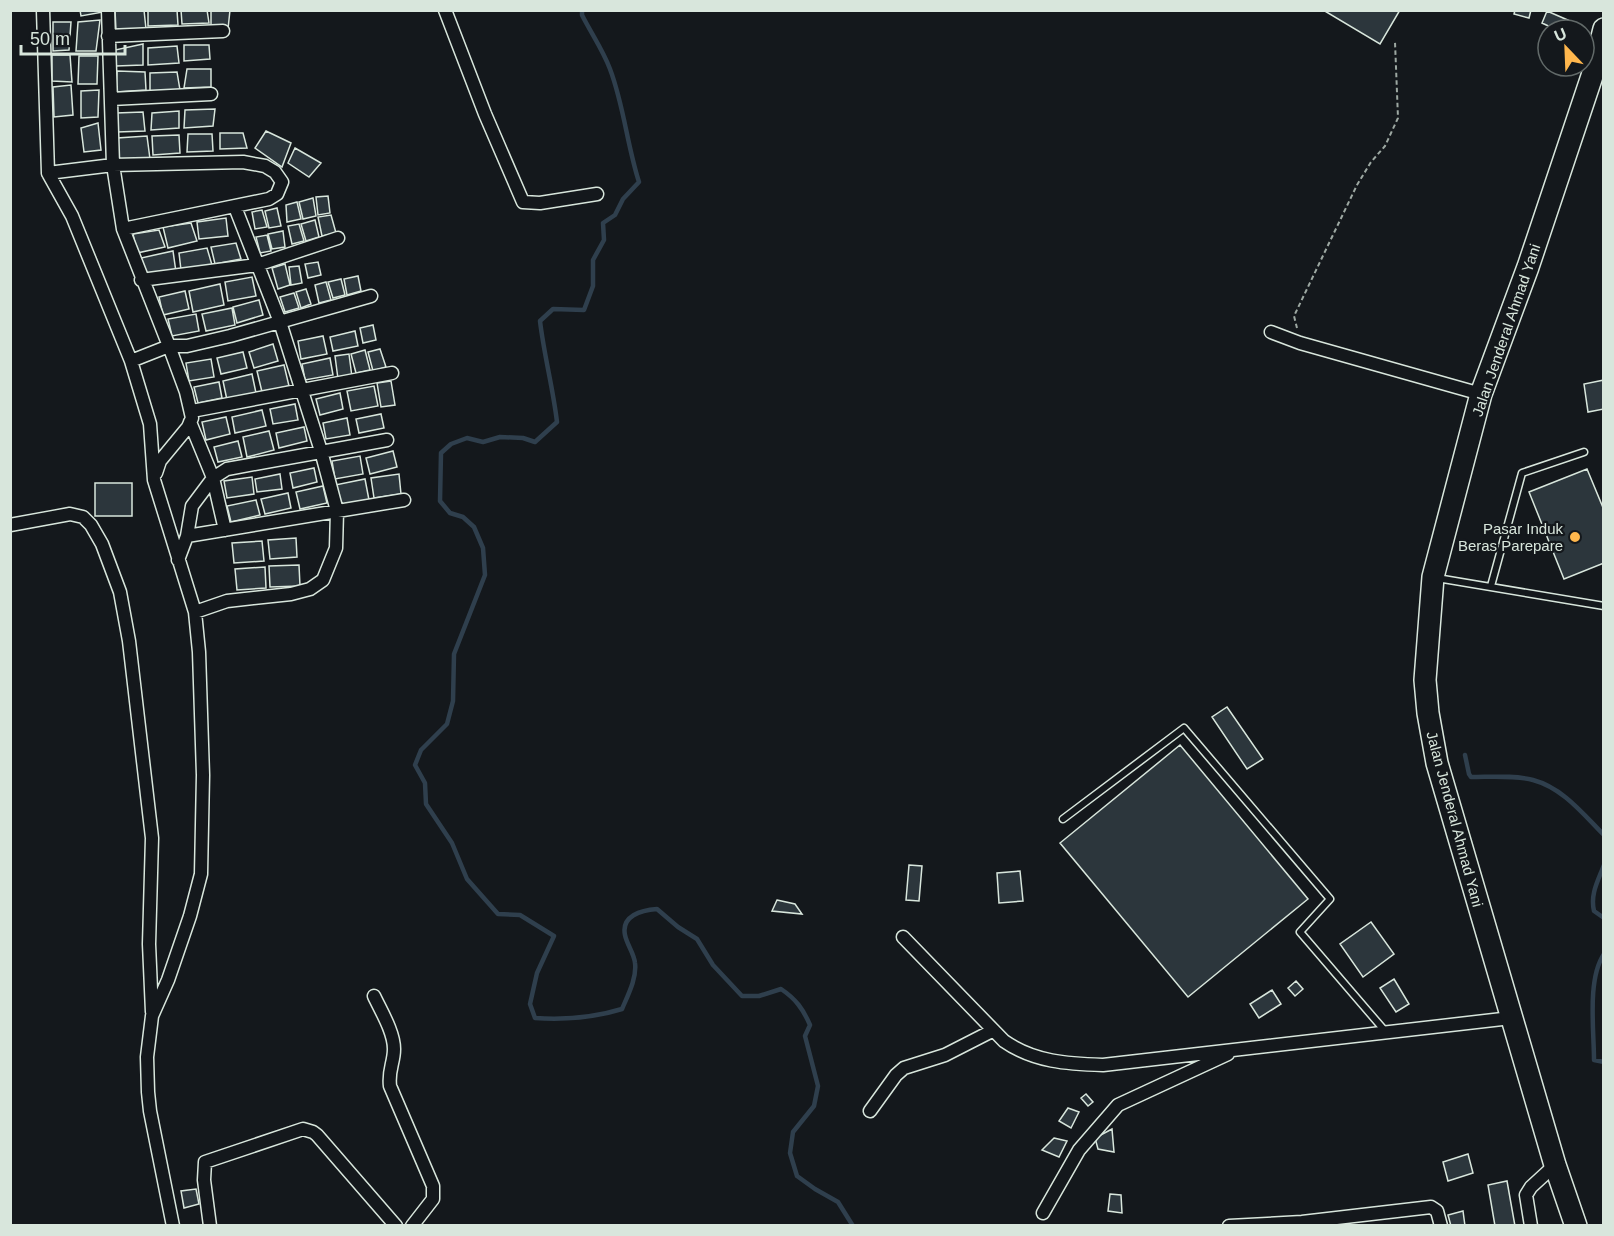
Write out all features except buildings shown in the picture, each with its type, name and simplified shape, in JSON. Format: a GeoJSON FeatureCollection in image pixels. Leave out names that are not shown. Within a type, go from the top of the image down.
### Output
{"type":"FeatureCollection","features":[{"type":"Feature","properties":{"kind":"highway","name":"Jalan Jenderal Ahmad Yani"},"geometry":{"type":"LineString","coordinates":[[1576,1226],[1555,1165],[1437,763],[1425,680],[1433,577],[1481,394],[1598,75],[1604,29]]}},
{"type":"Feature","properties":{"kind":"street"},"geometry":{"type":"LineString","coordinates":[[43,10],[48,173],[72,216],[131,361],[150,424],[154,480],[195,612],[204,775],[201,874],[190,916],[168,980],[152,1016]]}},
{"type":"Feature","properties":{"kind":"street"},"geometry":{"type":"LineString","coordinates":[[108,10],[113,165],[123,229],[141,280],[169,346],[213,478],[225,530]]}},
{"type":"Feature","properties":{"kind":"street"},"geometry":{"type":"LineString","coordinates":[[445,10],[485,114],[523,202],[540,203],[597,194]]}},
{"type":"Feature","properties":{"kind":"street"},"geometry":{"type":"LineString","coordinates":[[108,36],[223,31]]}},
{"type":"Feature","properties":{"kind":"street"},"geometry":{"type":"LineString","coordinates":[[111,99],[211,94]]}},
{"type":"Feature","properties":{"kind":"street"},"geometry":{"type":"LineString","coordinates":[[48,173],[113,165],[243,162],[265,166],[281,179],[282,186],[277,194],[269,199],[123,229]]}},
{"type":"Feature","properties":{"kind":"street"},"geometry":{"type":"LineString","coordinates":[[195,612],[227,601],[291,594],[310,589],[323,580],[336,548],[337,512],[321,451],[280,322],[235,207]]}},
{"type":"Feature","properties":{"kind":"street"},"geometry":{"type":"LineString","coordinates":[[141,280],[256,265],[338,238]]}},
{"type":"Feature","properties":{"kind":"street"},"geometry":{"type":"LineString","coordinates":[[131,361],[169,346],[187,346],[371,296]]}},
{"type":"Feature","properties":{"kind":"street"},"geometry":{"type":"LineString","coordinates":[[1271,332],[1300,343],[1481,394]]}},
{"type":"Feature","properties":{"kind":"street"},"geometry":{"type":"LineString","coordinates":[[154,480],[160,461],[176,443],[191,416],[392,373]]}},
{"type":"Feature","properties":{"kind":"street"},"geometry":{"type":"LineString","coordinates":[[178,560],[187,536],[192,506],[213,478],[227,469],[387,440]]}},
{"type":"Feature","properties":{"kind":"street"},"geometry":{"type":"LineString","coordinates":[[187,536],[404,500]]}},
{"type":"Feature","properties":{"kind":"street"},"geometry":{"type":"LineString","coordinates":[[10,525],[70,514],[83,517],[91,525],[102,544],[120,592],[129,641],[152,838],[149,944],[152,1016],[147,1057],[148,1092],[173,1226]]}},
{"type":"Feature","properties":{"kind":"street"},"geometry":{"type":"LineString","coordinates":[[903,937],[992,1031],[1017,1050],[1035,1057],[1069,1064],[1103,1065],[1511,1018]]}},
{"type":"Feature","properties":{"kind":"street"},"geometry":{"type":"LineString","coordinates":[[374,996],[394,1048],[388,1076],[390,1086],[433,1186],[433,1199],[412,1226]]}},
{"type":"Feature","properties":{"kind":"street"},"geometry":{"type":"LineString","coordinates":[[870,1111],[896,1075],[904,1068],[945,1055],[992,1031]]}},
{"type":"Feature","properties":{"kind":"street"},"geometry":{"type":"LineString","coordinates":[[1043,1214],[1079,1150],[1118,1105],[1235,1051]]}},
{"type":"Feature","properties":{"kind":"street"},"geometry":{"type":"LineString","coordinates":[[210,1226],[203,1168],[205,1162],[303,1129],[317,1135],[396,1226]]}},
{"type":"Feature","properties":{"kind":"street"},"geometry":{"type":"LineString","coordinates":[[1531,1226],[1526,1195],[1531,1187],[1555,1165]]}},
{"type":"Feature","properties":{"kind":"street"},"geometry":{"type":"LineString","coordinates":[[1229,1226],[1302,1222],[1431,1208],[1437,1211],[1441,1226]]}},
{"type":"Feature","properties":{"kind":"lane"},"geometry":{"type":"LineString","coordinates":[[1491,586],[1522,473],[1584,452]]}},
{"type":"Feature","properties":{"kind":"lane"},"geometry":{"type":"LineString","coordinates":[[1433,577],[1604,606]]}},
{"type":"Feature","properties":{"kind":"lane"},"geometry":{"type":"LineString","coordinates":[[1063,819],[1184,728],[1330,899],[1300,932],[1386,1032]]}},
{"type":"Feature","properties":{"kind":"path"},"geometry":{"type":"LineString","coordinates":[[1300,343],[1294,316],[1357,185],[1384,146],[1398,118],[1395,42]]}},
{"type":"Feature","properties":{"kind":"waterway"},"geometry":{"type":"LineString","coordinates":[[582,10],[582,15],[604,55],[615,83],[639,182],[623,199],[615,215],[603,223],[604,240],[593,260],[593,286],[584,310],[553,309],[540,321],[557,422],[535,442],[523,438],[500,437],[483,442],[467,438],[451,444],[441,453],[440,501],[450,513],[463,517],[474,527],[483,548],[485,575],[454,654],[453,701],[447,724],[421,750],[415,765],[425,783],[426,804],[452,843],[467,879],[498,914],[520,915],[554,936],[537,973],[530,1004],[535,1018],[579,1018],[622,1009],[635,975],[635,963],[625,935],[626,923],[634,915],[657,909],[697,939],[713,965],[742,996],[759,996],[781,989],[795,1001],[810,1025],[805,1036],[818,1086],[814,1106],[793,1132],[790,1153],[797,1176],[838,1202],[853,1226]]}},
{"type":"Feature","properties":{"kind":"waterway"},"geometry":{"type":"LineString","coordinates":[[1465,755],[1471,777],[1518,777],[1544,784],[1563,795],[1604,835]]}},
{"type":"Feature","properties":{"kind":"waterway"},"geometry":{"type":"LineString","coordinates":[[1604,865],[1593,899],[1594,911],[1604,918]]}},
{"type":"Feature","properties":{"kind":"waterway"},"geometry":{"type":"LineString","coordinates":[[1604,954],[1595,977],[1593,991],[1594,1060],[1604,1062]]}},
{"type":"Feature","properties":{"kind":"place","name":"Pasar Induk Beras Parepare"},"geometry":{"type":"Point","coordinates":[1575,537]}}]}
